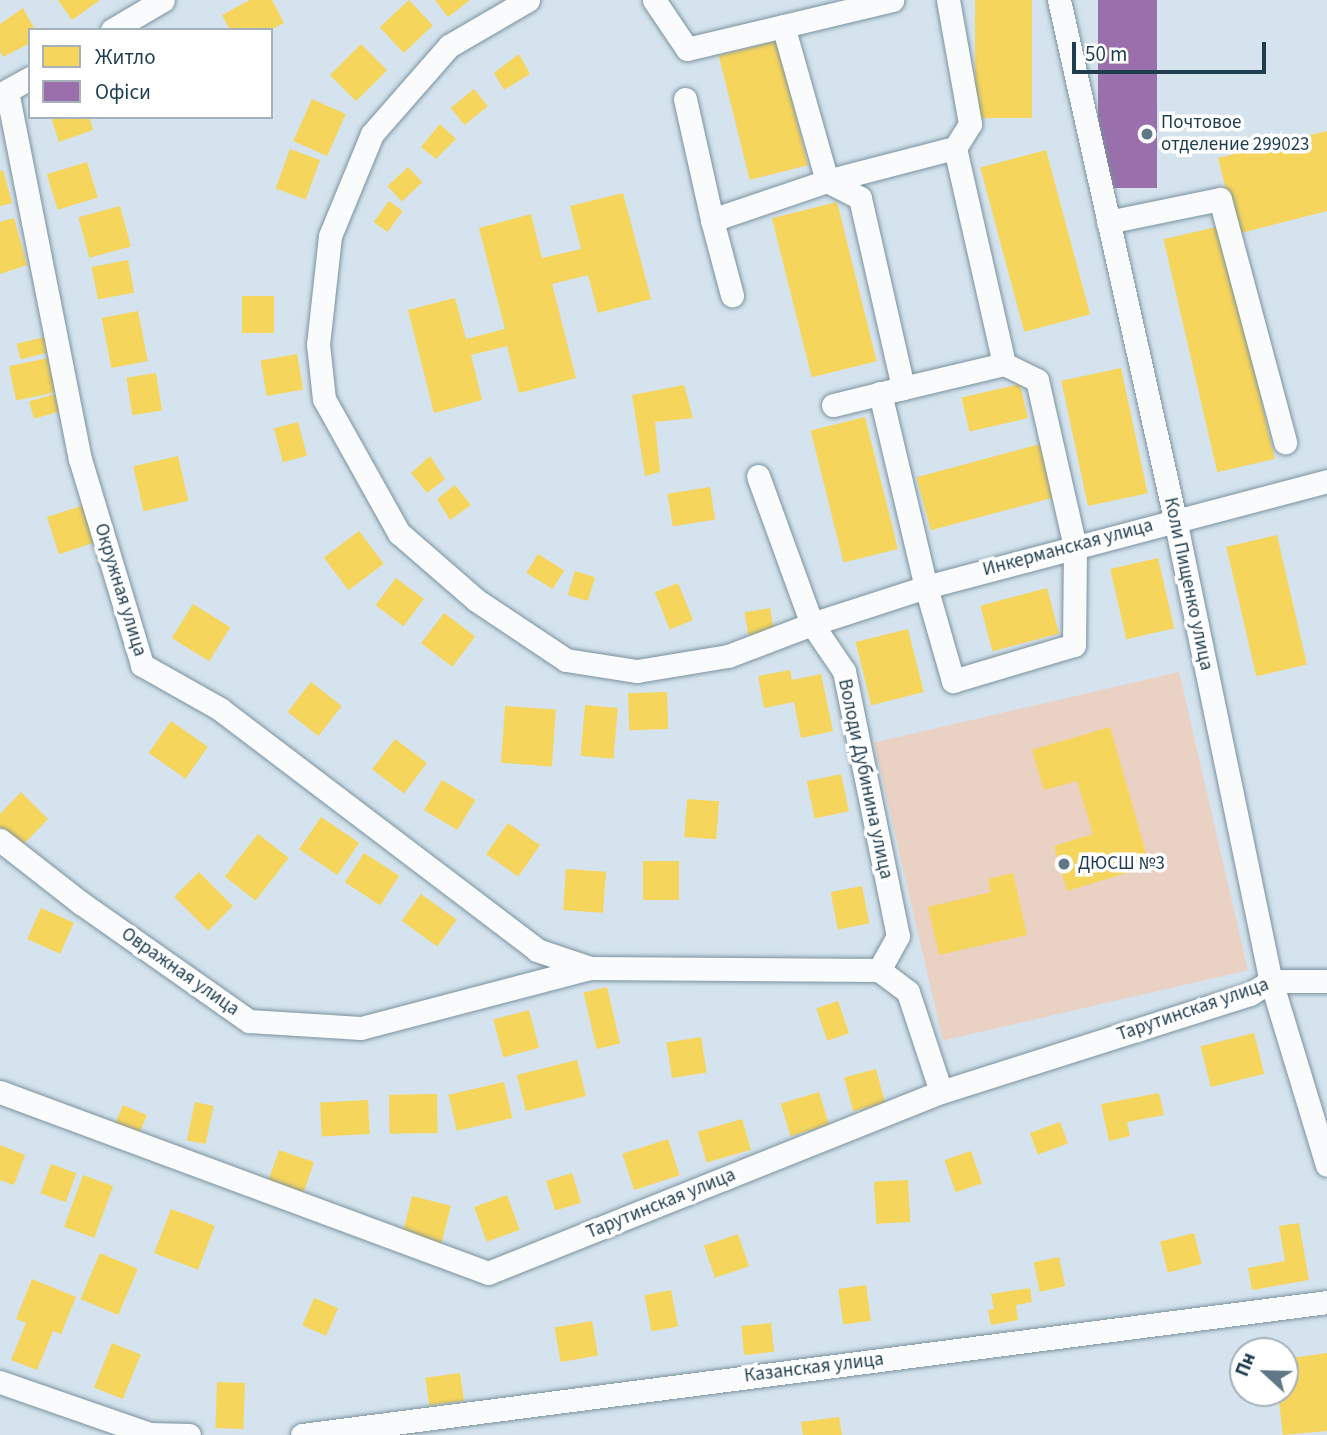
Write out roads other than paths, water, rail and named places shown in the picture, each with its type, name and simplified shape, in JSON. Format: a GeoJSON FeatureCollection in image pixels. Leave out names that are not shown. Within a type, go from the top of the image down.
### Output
{"type":"FeatureCollection","features":[{"type":"Feature","properties":{"kind":"street"},"geometry":{"type":"LineString","coordinates":[[115,28],[163,0]]}},
{"type":"Feature","properties":{"kind":"street","name":"Инкерманская улица"},"geometry":{"type":"LineString","coordinates":[[528,0],[449,46],[372,134],[330,236],[318,344],[324,399],[399,533],[476,600],[566,660],[637,671],[728,656],[811,624],[926,587],[1175,519],[1327,481]]}},
{"type":"Feature","properties":{"kind":"street"},"geometry":{"type":"LineString","coordinates":[[654,0],[687,49],[892,0]]}},
{"type":"Feature","properties":{"kind":"street"},"geometry":{"type":"LineString","coordinates":[[712,220],[827,181],[954,148],[970,124],[948,0]]}},
{"type":"Feature","properties":{"kind":"street","name":"Коли Пищенко улица"},"geometry":{"type":"LineString","coordinates":[[1059,0],[1175,519],[1270,981],[1327,1165]]}},
{"type":"Feature","properties":{"kind":"street"},"geometry":{"type":"LineString","coordinates":[[783,26],[827,181],[860,198],[903,388]]}},
{"type":"Feature","properties":{"kind":"street","name":"Окружная улица"},"geometry":{"type":"LineString","coordinates":[[28,79],[7,90],[80,459],[142,665],[220,709],[537,950],[590,968]]}},
{"type":"Feature","properties":{"kind":"street"},"geometry":{"type":"LineString","coordinates":[[685,99],[732,295]]}},
{"type":"Feature","properties":{"kind":"street"},"geometry":{"type":"LineString","coordinates":[[954,148],[1004,364]]}},
{"type":"Feature","properties":{"kind":"street"},"geometry":{"type":"LineString","coordinates":[[1108,222],[1220,199],[1285,442]]}},
{"type":"Feature","properties":{"kind":"street"},"geometry":{"type":"LineString","coordinates":[[833,405],[880,393],[1004,364],[1037,380],[1075,547],[1073,645],[953,681],[926,587],[880,393]]}},
{"type":"Feature","properties":{"kind":"street","name":"Володи Дубинина улица"},"geometry":{"type":"LineString","coordinates":[[758,476],[811,624],[844,671],[898,936],[879,970]]}},
{"type":"Feature","properties":{"kind":"street","name":"Овражная улица"},"geometry":{"type":"LineString","coordinates":[[0,840],[80,903],[249,1021],[361,1028],[590,968]]}},
{"type":"Feature","properties":{"kind":"street"},"geometry":{"type":"LineString","coordinates":[[590,968],[879,970],[908,992],[940,1092]]}},
{"type":"Feature","properties":{"kind":"street","name":"Тарутинская улица"},"geometry":{"type":"LineString","coordinates":[[0,1092],[488,1273],[940,1092],[1250,994],[1270,981],[1327,981]]}},
{"type":"Feature","properties":{"kind":"street","name":"Казанская улица"},"geometry":{"type":"LineString","coordinates":[[302,1435],[1327,1302]]}},
{"type":"Feature","properties":{"kind":"street"},"geometry":{"type":"LineString","coordinates":[[0,1382],[149,1434],[188,1435]]}},
{"type":"Feature","properties":{"kind":"place","name":"Почтовое отделение 299023"},"geometry":{"type":"Point","coordinates":[1147,134]}},
{"type":"Feature","properties":{"kind":"place","name":"ДЮСШ №3"},"geometry":{"type":"Point","coordinates":[1064,864]}}]}
